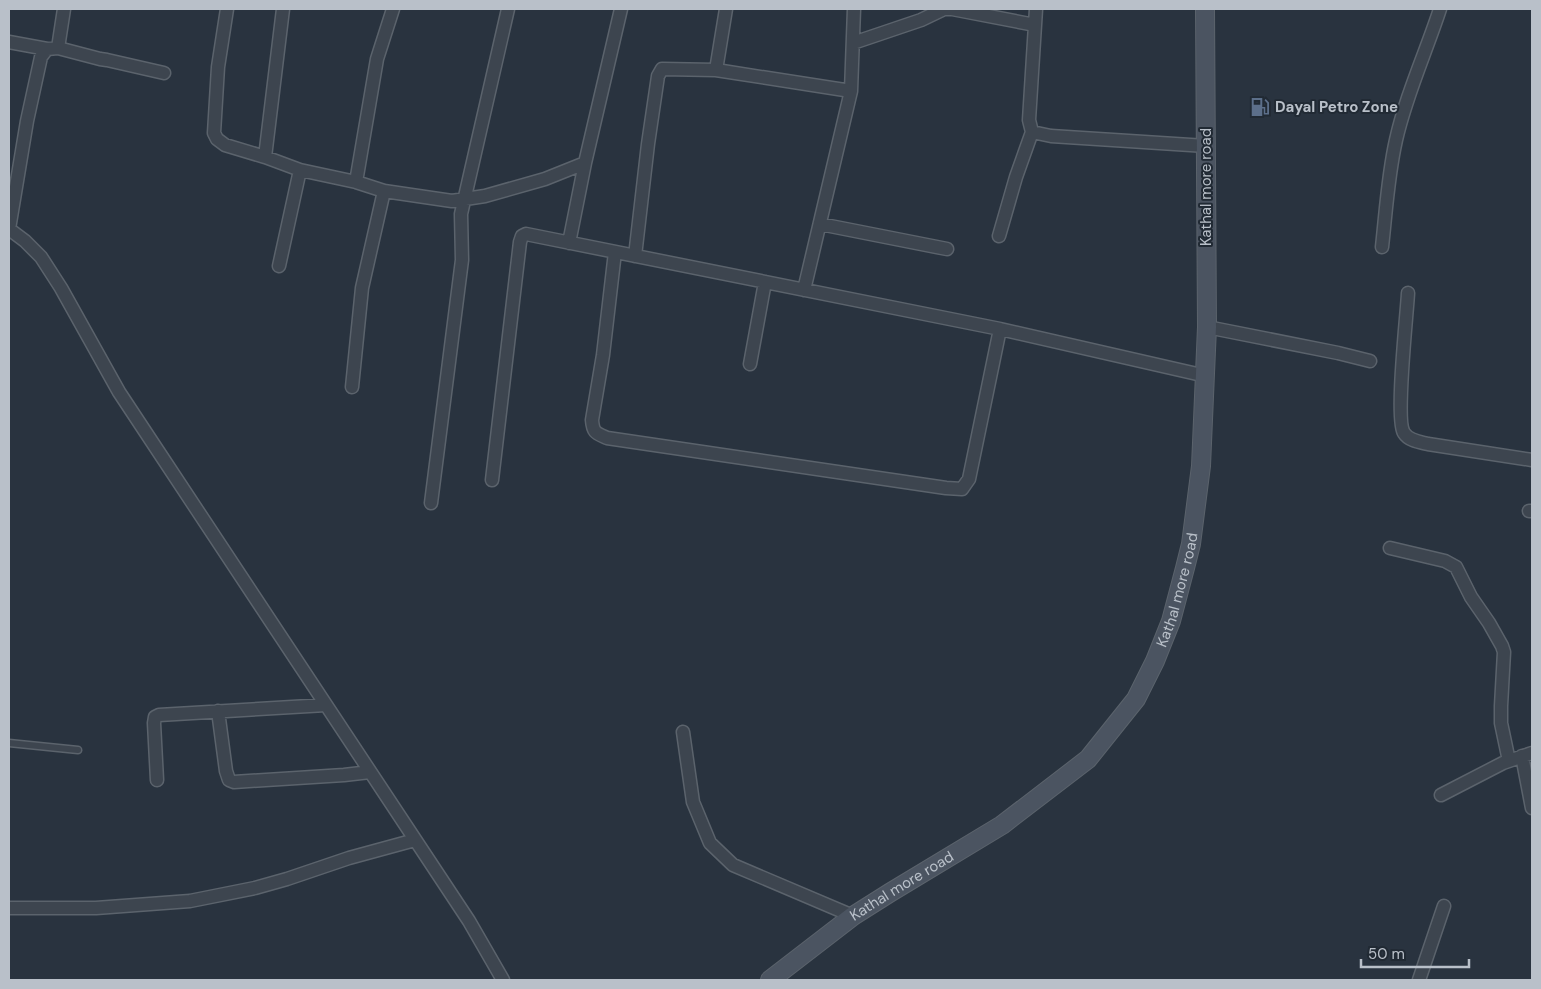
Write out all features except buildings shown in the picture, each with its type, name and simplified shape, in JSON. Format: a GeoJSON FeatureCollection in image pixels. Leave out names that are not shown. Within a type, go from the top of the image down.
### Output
{"type":"FeatureCollection","features":[{"type":"Feature","properties":{"kind":"main road","name":"Kathal more road"},"geometry":{"type":"LineString","coordinates":[[770,980],[853,916],[1010,819],[1088,759],[1136,699],[1155,661],[1171,622],[1191,544],[1201,466],[1207,327],[1205,9]]}},
{"type":"Feature","properties":{"kind":"street"},"geometry":{"type":"LineString","coordinates":[[64,9],[52,49],[40,57],[9,229],[40,257],[61,288],[119,392],[469,922],[503,980]]}},
{"type":"Feature","properties":{"kind":"street"},"geometry":{"type":"LineString","coordinates":[[227,9],[218,67],[214,133],[217,139],[225,145],[300,170],[356,182],[384,191],[452,201],[485,196],[545,179],[585,163]]}},
{"type":"Feature","properties":{"kind":"street"},"geometry":{"type":"LineString","coordinates":[[265,157],[283,9]]}},
{"type":"Feature","properties":{"kind":"street"},"geometry":{"type":"LineString","coordinates":[[356,182],[377,59],[393,9]]}},
{"type":"Feature","properties":{"kind":"street"},"geometry":{"type":"LineString","coordinates":[[431,503],[462,260],[462,214],[464,199],[508,9]]}},
{"type":"Feature","properties":{"kind":"street"},"geometry":{"type":"LineString","coordinates":[[569,243],[585,163],[622,9]]}},
{"type":"Feature","properties":{"kind":"street"},"geometry":{"type":"LineString","coordinates":[[716,70],[726,9]]}},
{"type":"Feature","properties":{"kind":"street"},"geometry":{"type":"LineString","coordinates":[[804,290],[851,91],[854,9]]}},
{"type":"Feature","properties":{"kind":"street"},"geometry":{"type":"LineString","coordinates":[[853,43],[911,24],[944,10],[952,9],[1035,25]]}},
{"type":"Feature","properties":{"kind":"street"},"geometry":{"type":"LineString","coordinates":[[999,236],[1016,177],[1032,132],[1029,120],[1036,9]]}},
{"type":"Feature","properties":{"kind":"street"},"geometry":{"type":"LineString","coordinates":[[1382,247],[1396,140],[1403,114],[1440,9]]}},
{"type":"Feature","properties":{"kind":"street"},"geometry":{"type":"LineString","coordinates":[[9,42],[52,49],[164,73]]}},
{"type":"Feature","properties":{"kind":"street"},"geometry":{"type":"LineString","coordinates":[[635,256],[648,144],[658,76],[662,69],[716,70],[851,91]]}},
{"type":"Feature","properties":{"kind":"street"},"geometry":{"type":"LineString","coordinates":[[1032,132],[1051,136],[1206,146]]}},
{"type":"Feature","properties":{"kind":"street"},"geometry":{"type":"LineString","coordinates":[[279,266],[300,170]]}},
{"type":"Feature","properties":{"kind":"street"},"geometry":{"type":"LineString","coordinates":[[352,387],[362,288],[384,191]]}},
{"type":"Feature","properties":{"kind":"street"},"geometry":{"type":"LineString","coordinates":[[820,224],[947,248]]}},
{"type":"Feature","properties":{"kind":"street"},"geometry":{"type":"LineString","coordinates":[[492,480],[520,242],[522,236],[526,234],[1000,329],[1206,376]]}},
{"type":"Feature","properties":{"kind":"street"},"geometry":{"type":"LineString","coordinates":[[615,252],[592,420],[592,428],[596,433],[607,438],[927,485],[962,488],[969,479],[1000,329]]}},
{"type":"Feature","properties":{"kind":"street"},"geometry":{"type":"LineString","coordinates":[[750,364],[765,282]]}},
{"type":"Feature","properties":{"kind":"street"},"geometry":{"type":"LineString","coordinates":[[1408,293],[1402,366],[1401,423],[1404,433],[1413,440],[1428,444],[1532,460]]}},
{"type":"Feature","properties":{"kind":"street"},"geometry":{"type":"LineString","coordinates":[[1207,327],[1370,361]]}},
{"type":"Feature","properties":{"kind":"street"},"geometry":{"type":"LineString","coordinates":[[1390,548],[1445,561],[1456,567],[1471,598],[1489,623],[1502,646],[1504,652],[1502,724],[1510,761]]}},
{"type":"Feature","properties":{"kind":"street"},"geometry":{"type":"LineString","coordinates":[[157,780],[154,723],[155,717],[159,715],[326,705]]}},
{"type":"Feature","properties":{"kind":"street"},"geometry":{"type":"LineString","coordinates":[[218,711],[226,771],[229,780],[234,782],[370,772]]}},
{"type":"Feature","properties":{"kind":"street"},"geometry":{"type":"LineString","coordinates":[[684,732],[693,802],[710,843],[733,865],[853,916]]}},
{"type":"Feature","properties":{"kind":"street"},"geometry":{"type":"LineString","coordinates":[[1441,795],[1510,761],[1527,755],[1532,808]]}},
{"type":"Feature","properties":{"kind":"street"},"geometry":{"type":"LineString","coordinates":[[9,908],[96,908],[190,901],[255,888],[348,858],[415,840]]}},
{"type":"Feature","properties":{"kind":"street"},"geometry":{"type":"LineString","coordinates":[[1419,980],[1444,906]]}},
{"type":"Feature","properties":{"kind":"lane"},"geometry":{"type":"LineString","coordinates":[[9,743],[78,750]]}},
{"type":"Feature","properties":{"kind":"place","name":"Dayal Petro Zone"},"geometry":{"type":"Point","coordinates":[1260,107]}}]}
